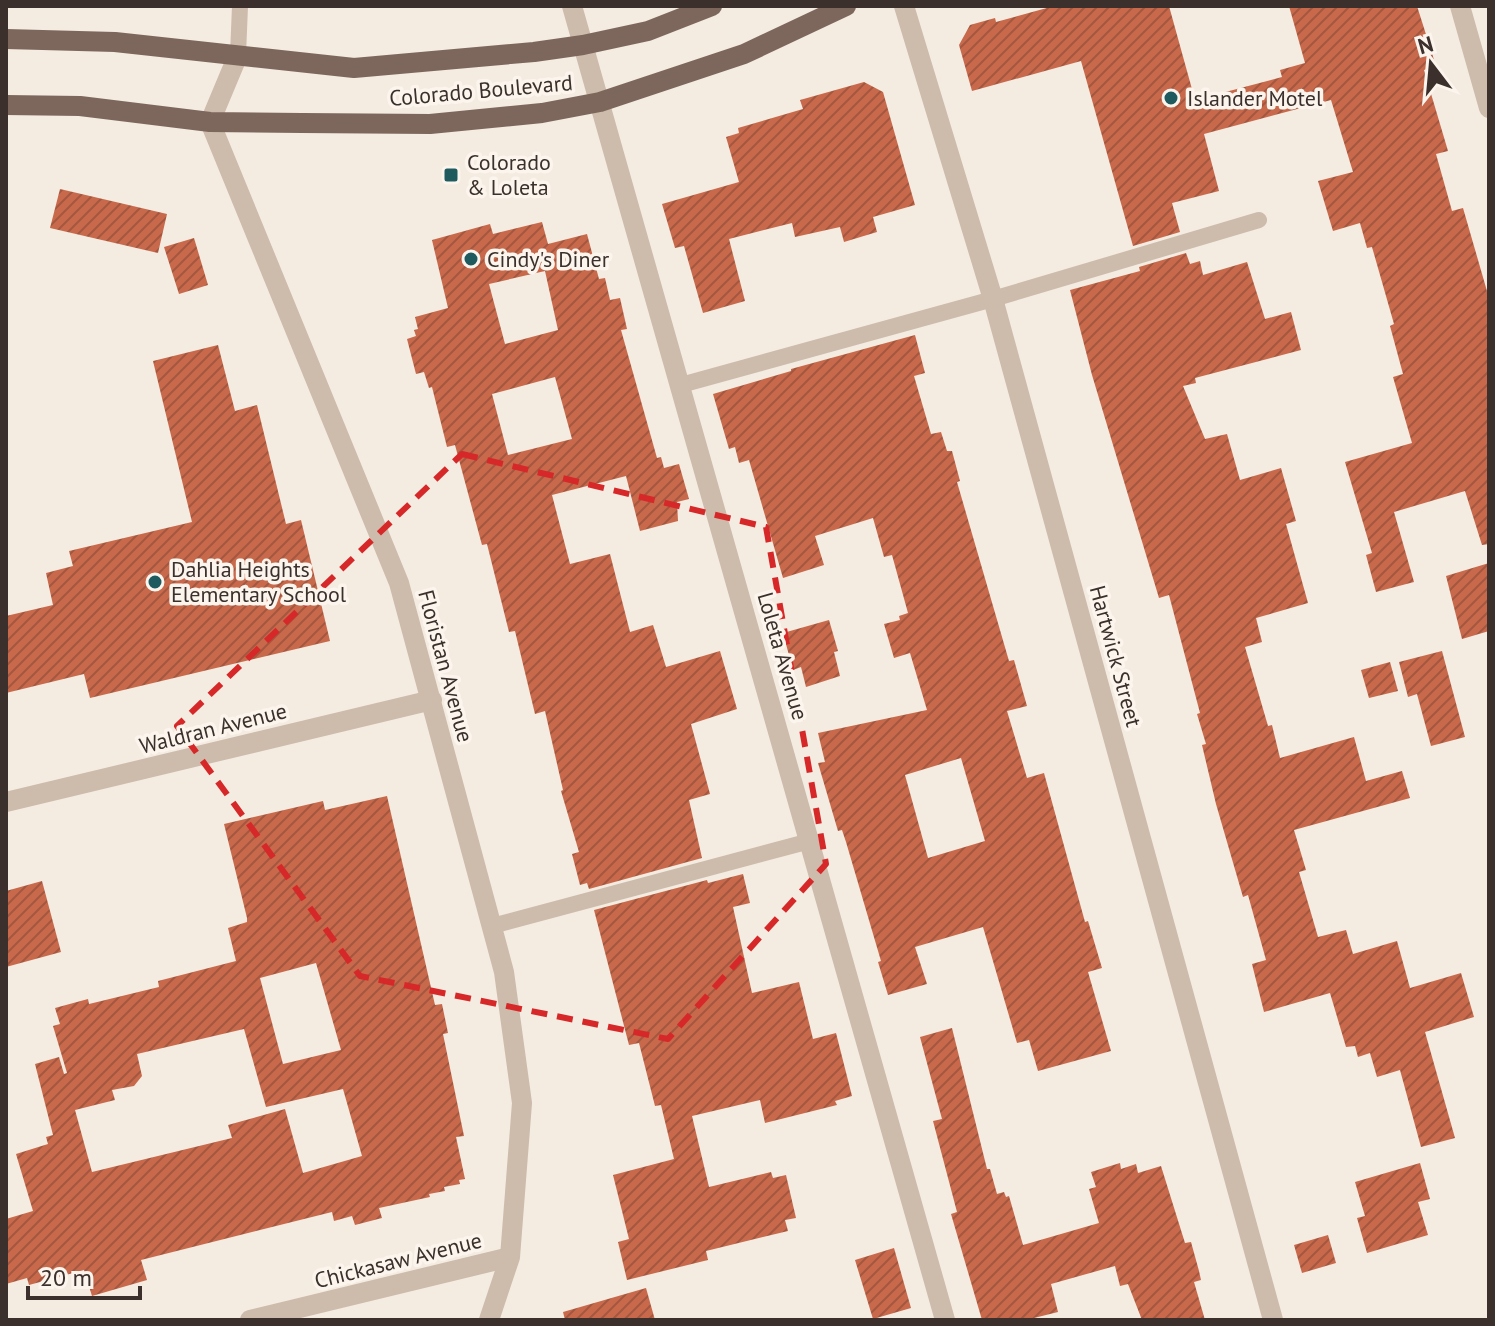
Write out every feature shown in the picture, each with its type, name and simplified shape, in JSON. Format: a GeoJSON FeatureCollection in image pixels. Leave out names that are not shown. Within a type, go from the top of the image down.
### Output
{"type":"FeatureCollection","features":[{"type":"Feature","properties":{"kind":"main road","name":"Colorado Boulevard"},"geometry":{"type":"LineString","coordinates":[[6,39],[115,42],[354,68],[518,54],[583,45],[648,31],[712,6]]}},
{"type":"Feature","properties":{"kind":"main road","name":"Colorado Boulevard"},"geometry":{"type":"LineString","coordinates":[[6,105],[80,106],[210,122],[430,124],[542,113],[600,102],[744,54],[846,6]]}},
{"type":"Feature","properties":{"kind":"street","name":"Loleta Avenue"},"geometry":{"type":"LineString","coordinates":[[572,6],[945,1320]]}},
{"type":"Feature","properties":{"kind":"street","name":"Hartwick Street"},"geometry":{"type":"LineString","coordinates":[[904,6],[993,299],[1273,1320]]}},
{"type":"Feature","properties":{"kind":"street"},"geometry":{"type":"LineString","coordinates":[[1460,6],[1489,108]]}},
{"type":"Feature","properties":{"kind":"street"},"geometry":{"type":"LineString","coordinates":[[210,122],[238,55]]}},
{"type":"Feature","properties":{"kind":"street","name":"Floristan Avenue"},"geometry":{"type":"LineString","coordinates":[[210,122],[399,583],[504,972],[522,1103],[510,1257],[489,1320]]}},
{"type":"Feature","properties":{"kind":"street","name":"Waldran Avenue"},"geometry":{"type":"LineString","coordinates":[[6,802],[432,700]]}},
{"type":"Feature","properties":{"kind":"street","name":"Chickasaw Avenue"},"geometry":{"type":"LineString","coordinates":[[250,1320],[510,1257]]}},
{"type":"Feature","properties":{"kind":"lane"},"geometry":{"type":"LineString","coordinates":[[238,55],[240,6]]}},
{"type":"Feature","properties":{"kind":"lane"},"geometry":{"type":"LineString","coordinates":[[681,385],[993,299],[1259,220]]}},
{"type":"Feature","properties":{"kind":"lane"},"geometry":{"type":"LineString","coordinates":[[492,926],[810,841]]}},
{"type":"Feature","properties":{"kind":"highlighted area"},"geometry":{"type":"Polygon","coordinates":[[[462,454],[766,527],[826,864],[668,1039],[360,976],[177,726],[462,454]]]}},
{"type":"Feature","properties":{"kind":"building"},"geometry":{"type":"Polygon","coordinates":[[[1054,6],[1169,6],[1195,100],[1282,77],[1280,70],[1305,63],[1289,6],[1417,6],[1436,66],[1424,70],[1448,151],[1436,154],[1452,211],[1463,208],[1489,298],[1489,544],[1482,545],[1465,491],[1394,512],[1414,582],[1376,592],[1366,555],[1372,553],[1345,462],[1412,443],[1393,377],[1403,374],[1390,326],[1394,324],[1372,247],[1367,248],[1360,223],[1333,231],[1318,181],[1353,172],[1331,100],[1204,134],[1219,191],[1172,203],[1180,232],[1133,246],[1081,61],[972,91],[959,45],[970,25],[995,18],[996,22],[1054,6]]]}},
{"type":"Feature","properties":{"kind":"building"},"geometry":{"type":"Polygon","coordinates":[[[864,82],[883,92],[915,205],[873,217],[877,232],[844,242],[840,227],[795,237],[792,223],[729,239],[745,301],[703,313],[684,246],[675,248],[662,204],[739,182],[726,137],[739,133],[738,128],[803,109],[800,100],[864,82]]]}},
{"type":"Feature","properties":{"kind":"building"},"geometry":{"type":"Polygon","coordinates":[[[60,189],[167,214],[158,253],[50,228],[60,189]]]}},
{"type":"Feature","properties":{"kind":"building"},"geometry":{"type":"Polygon","coordinates":[[[542,222],[548,244],[587,234],[599,279],[605,278],[610,300],[620,298],[627,329],[621,330],[657,458],[661,457],[664,468],[679,464],[689,499],[677,502],[678,521],[640,531],[626,476],[552,495],[570,564],[610,554],[630,632],[653,625],[666,667],[720,651],[737,709],[691,724],[710,794],[689,800],[702,858],[589,889],[587,883],[580,885],[572,854],[579,852],[561,791],[545,711],[535,714],[515,631],[509,632],[487,544],[482,545],[455,445],[447,447],[432,387],[429,388],[424,372],[416,374],[407,339],[416,336],[415,317],[448,308],[432,240],[490,224],[493,234],[542,222]],[[545,271],[489,284],[505,344],[558,330],[545,271]],[[555,377],[492,394],[508,455],[572,439],[555,377]]]}},
{"type":"Feature","properties":{"kind":"building"},"geometry":{"type":"Polygon","coordinates":[[[194,238],[208,285],[179,294],[164,247],[194,238]]]}},
{"type":"Feature","properties":{"kind":"building"},"geometry":{"type":"Polygon","coordinates":[[[1186,253],[1190,264],[1200,261],[1203,275],[1247,262],[1265,319],[1291,312],[1301,350],[1195,378],[1196,383],[1183,386],[1205,439],[1227,434],[1240,480],[1281,468],[1296,521],[1286,524],[1308,603],[1256,618],[1262,642],[1245,647],[1280,758],[1354,737],[1366,781],[1402,771],[1410,798],[1294,830],[1306,870],[1299,872],[1318,937],[1346,930],[1353,954],[1397,941],[1410,988],[1461,973],[1474,1017],[1425,1032],[1455,1138],[1421,1147],[1400,1070],[1377,1077],[1370,1053],[1358,1057],[1355,1046],[1346,1047],[1330,993],[1264,1012],[1252,964],[1266,960],[1248,895],[1243,897],[1216,804],[1202,745],[1206,744],[1197,714],[1200,713],[1169,595],[1159,598],[1092,375],[1070,290],[1140,271],[1139,267],[1186,253]]]}},
{"type":"Feature","properties":{"kind":"building"},"geometry":{"type":"Polygon","coordinates":[[[915,335],[925,373],[914,376],[931,434],[941,432],[947,451],[952,451],[960,481],[957,482],[1009,661],[1014,660],[1027,706],[1007,711],[1027,778],[1044,773],[1085,922],[1088,921],[1102,968],[1088,972],[1111,1051],[1038,1071],[1029,1040],[1017,1043],[983,927],[915,947],[927,984],[888,995],[846,842],[842,830],[838,831],[818,763],[825,762],[818,733],[927,710],[910,653],[894,658],[884,624],[900,620],[899,616],[908,613],[892,555],[884,557],[873,518],[815,536],[824,565],[783,578],[749,460],[739,463],[735,447],[729,449],[713,394],[915,335]],[[961,758],[905,775],[928,858],[985,841],[961,758]]]}},
{"type":"Feature","properties":{"kind":"building"},"geometry":{"type":"Polygon","coordinates":[[[218,345],[235,411],[257,405],[286,524],[301,520],[330,641],[90,698],[84,674],[6,693],[6,616],[53,605],[46,573],[73,566],[69,551],[192,522],[153,361],[218,345]]]}},
{"type":"Feature","properties":{"kind":"building"},"geometry":{"type":"Polygon","coordinates":[[[1489,563],[1489,631],[1462,639],[1446,576],[1489,563]]]}},
{"type":"Feature","properties":{"kind":"building"},"geometry":{"type":"Polygon","coordinates":[[[829,620],[838,651],[834,652],[840,676],[806,687],[801,667],[793,670],[783,633],[829,620]]]}},
{"type":"Feature","properties":{"kind":"building"},"geometry":{"type":"Polygon","coordinates":[[[1442,651],[1465,737],[1431,746],[1417,694],[1408,697],[1399,662],[1442,651]]]}},
{"type":"Feature","properties":{"kind":"building"},"geometry":{"type":"Polygon","coordinates":[[[1390,662],[1398,691],[1369,698],[1361,670],[1390,662]]]}},
{"type":"Feature","properties":{"kind":"building"},"geometry":{"type":"Polygon","coordinates":[[[387,796],[435,1005],[442,1004],[448,1033],[443,1034],[464,1136],[456,1137],[465,1179],[459,1180],[460,1184],[444,1187],[445,1191],[429,1194],[430,1197],[379,1208],[382,1218],[355,1225],[352,1216],[334,1221],[332,1212],[141,1260],[147,1280],[92,1296],[84,1270],[29,1285],[27,1278],[6,1284],[6,1219],[33,1211],[16,1154],[48,1144],[46,1137],[53,1135],[35,1064],[59,1057],[64,1074],[67,1073],[53,1026],[60,1024],[55,1008],[88,999],[89,1004],[159,987],[158,981],[236,961],[228,928],[247,922],[247,918],[224,824],[323,801],[325,810],[387,796]],[[316,963],[260,978],[283,1064],[341,1050],[316,963]],[[244,1029],[137,1054],[142,1076],[134,1086],[112,1090],[115,1100],[75,1110],[92,1172],[232,1138],[228,1125],[285,1109],[303,1173],[362,1156],[343,1089],[266,1107],[244,1029]]]}},
{"type":"Feature","properties":{"kind":"building"},"geometry":{"type":"Polygon","coordinates":[[[743,874],[750,903],[733,907],[752,993],[799,982],[813,1039],[836,1033],[852,1096],[835,1101],[837,1105],[765,1123],[760,1100],[692,1116],[709,1187],[771,1172],[773,1178],[786,1175],[796,1218],[785,1220],[788,1231],[706,1251],[708,1260],[627,1280],[618,1242],[629,1239],[613,1175],[674,1159],[661,1105],[655,1106],[639,1043],[629,1045],[594,910],[707,880],[708,883],[743,874]]]}},
{"type":"Feature","properties":{"kind":"building"},"geometry":{"type":"Polygon","coordinates":[[[42,881],[61,952],[6,967],[6,891],[42,881]]]}},
{"type":"Feature","properties":{"kind":"building"},"geometry":{"type":"Polygon","coordinates":[[[952,1028],[987,1169],[990,1169],[997,1194],[1004,1192],[1006,1197],[1009,1196],[1023,1245],[1099,1223],[1089,1189],[1096,1187],[1091,1172],[1120,1163],[1121,1169],[1136,1164],[1138,1173],[1161,1166],[1185,1243],[1191,1242],[1201,1280],[1194,1282],[1205,1320],[1142,1320],[1128,1284],[1120,1286],[1115,1266],[1051,1284],[1058,1312],[1026,1320],[982,1320],[951,1214],[957,1212],[933,1121],[942,1119],[920,1037],[952,1028]]]}},
{"type":"Feature","properties":{"kind":"building"},"geometry":{"type":"Polygon","coordinates":[[[1420,1163],[1430,1199],[1418,1202],[1428,1235],[1367,1253],[1357,1218],[1365,1216],[1355,1182],[1420,1163]]]}},
{"type":"Feature","properties":{"kind":"building"},"geometry":{"type":"Polygon","coordinates":[[[1328,1235],[1336,1263],[1302,1273],[1294,1245],[1328,1235]]]}},
{"type":"Feature","properties":{"kind":"building"},"geometry":{"type":"Polygon","coordinates":[[[894,1248],[911,1308],[873,1319],[855,1260],[894,1248]]]}},
{"type":"Feature","properties":{"kind":"building"},"geometry":{"type":"Polygon","coordinates":[[[646,1288],[655,1320],[565,1320],[563,1312],[646,1288]]]}},
{"type":"Feature","properties":{"kind":"place","name":"Islander Motel"},"geometry":{"type":"Point","coordinates":[1171,98]}},
{"type":"Feature","properties":{"kind":"place","name":"Colorado & Loleta"},"geometry":{"type":"Point","coordinates":[451,175]}},
{"type":"Feature","properties":{"kind":"place","name":"Cindy's Diner"},"geometry":{"type":"Point","coordinates":[471,259]}},
{"type":"Feature","properties":{"kind":"place","name":"Dahlia Heights Elementary School"},"geometry":{"type":"Point","coordinates":[155,582]}}]}
